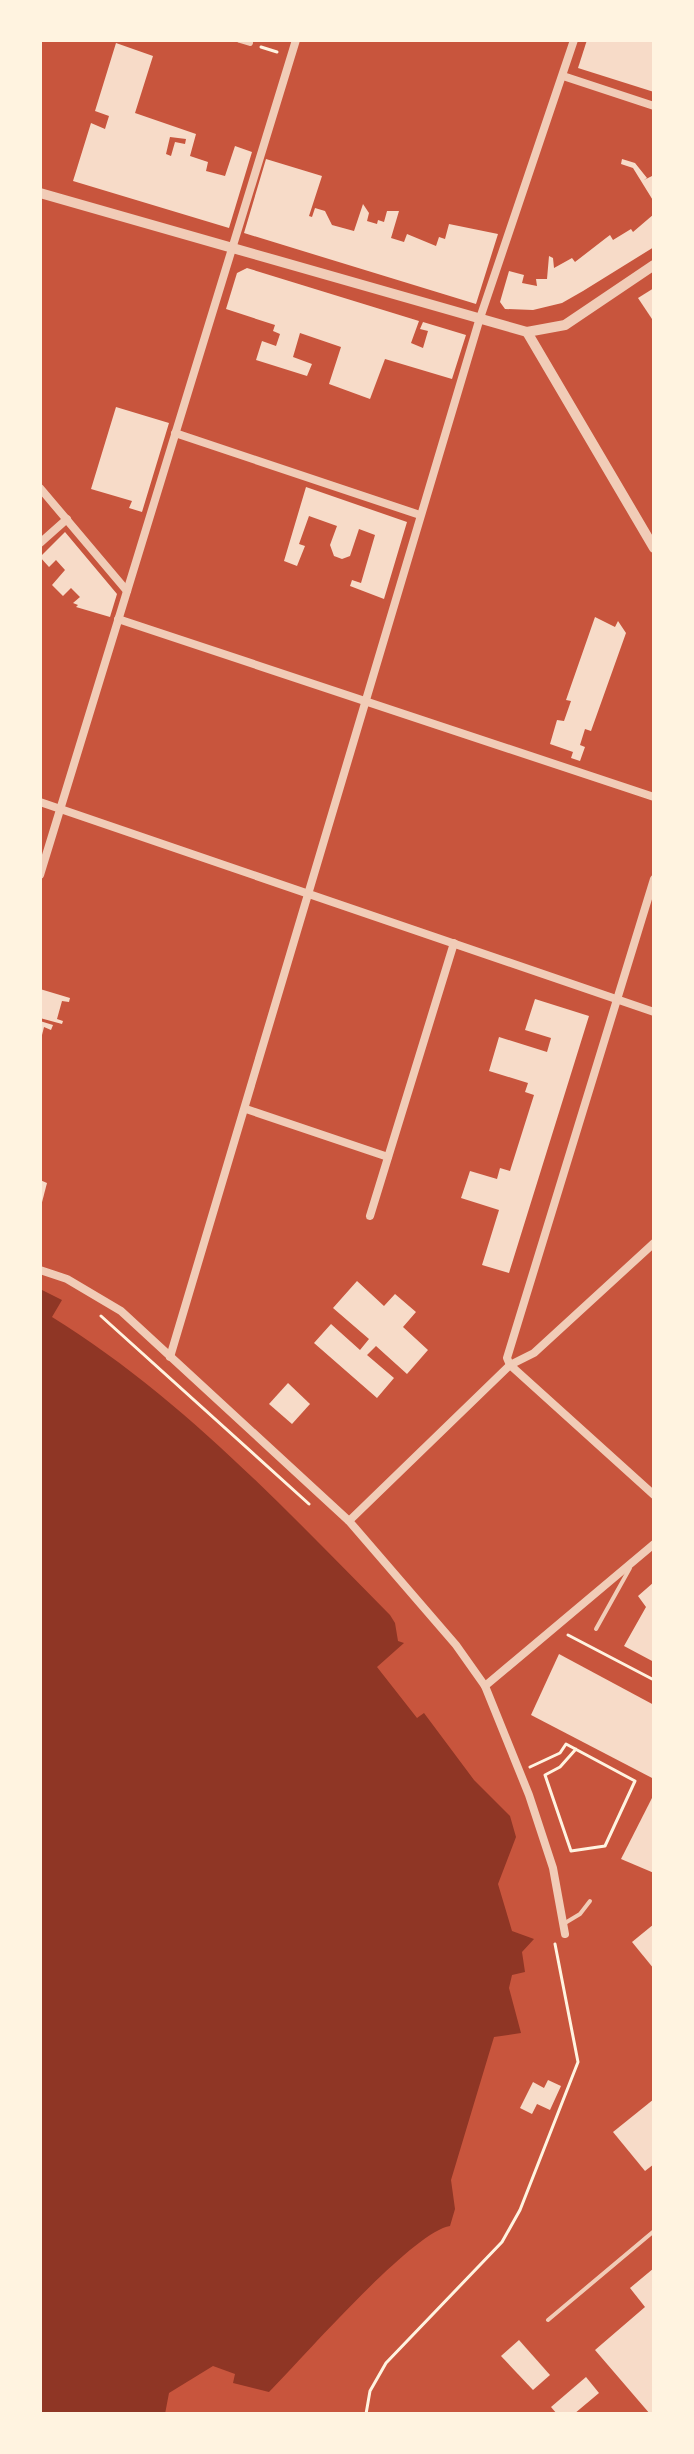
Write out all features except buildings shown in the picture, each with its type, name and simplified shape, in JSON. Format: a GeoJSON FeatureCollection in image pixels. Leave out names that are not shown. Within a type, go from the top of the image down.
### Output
{"type":"FeatureCollection","features":[{"type":"Feature","properties":{"kind":"street"},"geometry":{"type":"LineString","coordinates":[[240,40],[250,43]]}},
{"type":"Feature","properties":{"kind":"street"},"geometry":{"type":"LineString","coordinates":[[40,875],[296,40]]}},
{"type":"Feature","properties":{"kind":"street"},"geometry":{"type":"LineString","coordinates":[[170,1357],[479,321],[574,40]]}},
{"type":"Feature","properties":{"kind":"street"},"geometry":{"type":"LineString","coordinates":[[563,76],[654,106]]}},
{"type":"Feature","properties":{"kind":"street"},"geometry":{"type":"LineString","coordinates":[[40,193],[479,321],[527,332],[565,325],[654,265]]}},
{"type":"Feature","properties":{"kind":"street"},"geometry":{"type":"LineString","coordinates":[[527,332],[654,548]]}},
{"type":"Feature","properties":{"kind":"street"},"geometry":{"type":"LineString","coordinates":[[175,433],[420,515]]}},
{"type":"Feature","properties":{"kind":"street"},"geometry":{"type":"LineString","coordinates":[[40,488],[127,591]]}},
{"type":"Feature","properties":{"kind":"street"},"geometry":{"type":"LineString","coordinates":[[40,543],[67,519]]}},
{"type":"Feature","properties":{"kind":"street"},"geometry":{"type":"LineString","coordinates":[[118,619],[654,797]]}},
{"type":"Feature","properties":{"kind":"street"},"geometry":{"type":"LineString","coordinates":[[40,802],[654,1012]]}},
{"type":"Feature","properties":{"kind":"street"},"geometry":{"type":"LineString","coordinates":[[654,879],[507,1358],[510,1365],[654,1495]]}},
{"type":"Feature","properties":{"kind":"street"},"geometry":{"type":"LineString","coordinates":[[370,1216],[454,943]]}},
{"type":"Feature","properties":{"kind":"street"},"geometry":{"type":"LineString","coordinates":[[246,1109],[388,1157]]}},
{"type":"Feature","properties":{"kind":"street"},"geometry":{"type":"LineString","coordinates":[[349,1521],[510,1365],[534,1353],[654,1243]]}},
{"type":"Feature","properties":{"kind":"street"},"geometry":{"type":"LineString","coordinates":[[40,1270],[67,1279],[121,1311],[349,1521],[456,1645],[485,1686],[519,1771],[553,1868],[565,1934]]}},
{"type":"Feature","properties":{"kind":"street"},"geometry":{"type":"LineString","coordinates":[[485,1686],[654,1544]]}},
{"type":"Feature","properties":{"kind":"lane"},"geometry":{"type":"LineString","coordinates":[[596,1629],[635,1560]]}},
{"type":"Feature","properties":{"kind":"lane"},"geometry":{"type":"LineString","coordinates":[[563,1924],[580,1914],[590,1901]]}},
{"type":"Feature","properties":{"kind":"lane"},"geometry":{"type":"LineString","coordinates":[[548,2320],[654,2231]]}},
{"type":"Feature","properties":{"kind":"path"},"geometry":{"type":"LineString","coordinates":[[250,43],[291,57]]}},
{"type":"Feature","properties":{"kind":"path"},"geometry":{"type":"LineString","coordinates":[[100,1315],[313,1509]]}},
{"type":"Feature","properties":{"kind":"path"},"geometry":{"type":"LineString","coordinates":[[554,1627],[654,1680]]}},
{"type":"Feature","properties":{"kind":"path"},"geometry":{"type":"LineString","coordinates":[[519,1771],[560,1753],[566,1744],[576,1749],[637,1784],[605,1846],[571,1851],[545,1775],[560,1767],[576,1749]]}},
{"type":"Feature","properties":{"kind":"path"},"geometry":{"type":"LineString","coordinates":[[366,2414],[370,2391],[386,2363],[502,2242],[520,2210],[578,2062],[553,1932]]}},
{"type":"Feature","properties":{"kind":"shaded area"},"geometry":{"type":"Polygon","coordinates":[[[40,1289],[62,1300],[52,1317],[99,1348],[188,1418],[271,1495],[390,1615],[395,1623],[398,1641],[404,1643],[377,1667],[417,1718],[424,1713],[474,1780],[510,1816],[516,1837],[498,1884],[512,1931],[534,1939],[522,1952],[525,1972],[512,1975],[509,1988],[521,2033],[494,2037],[451,2180],[455,2209],[450,2226],[410,2250],[385,2272],[269,2392],[233,2383],[235,2374],[213,2366],[169,2393],[165,2414],[40,2414],[40,1289]]]}}]}
